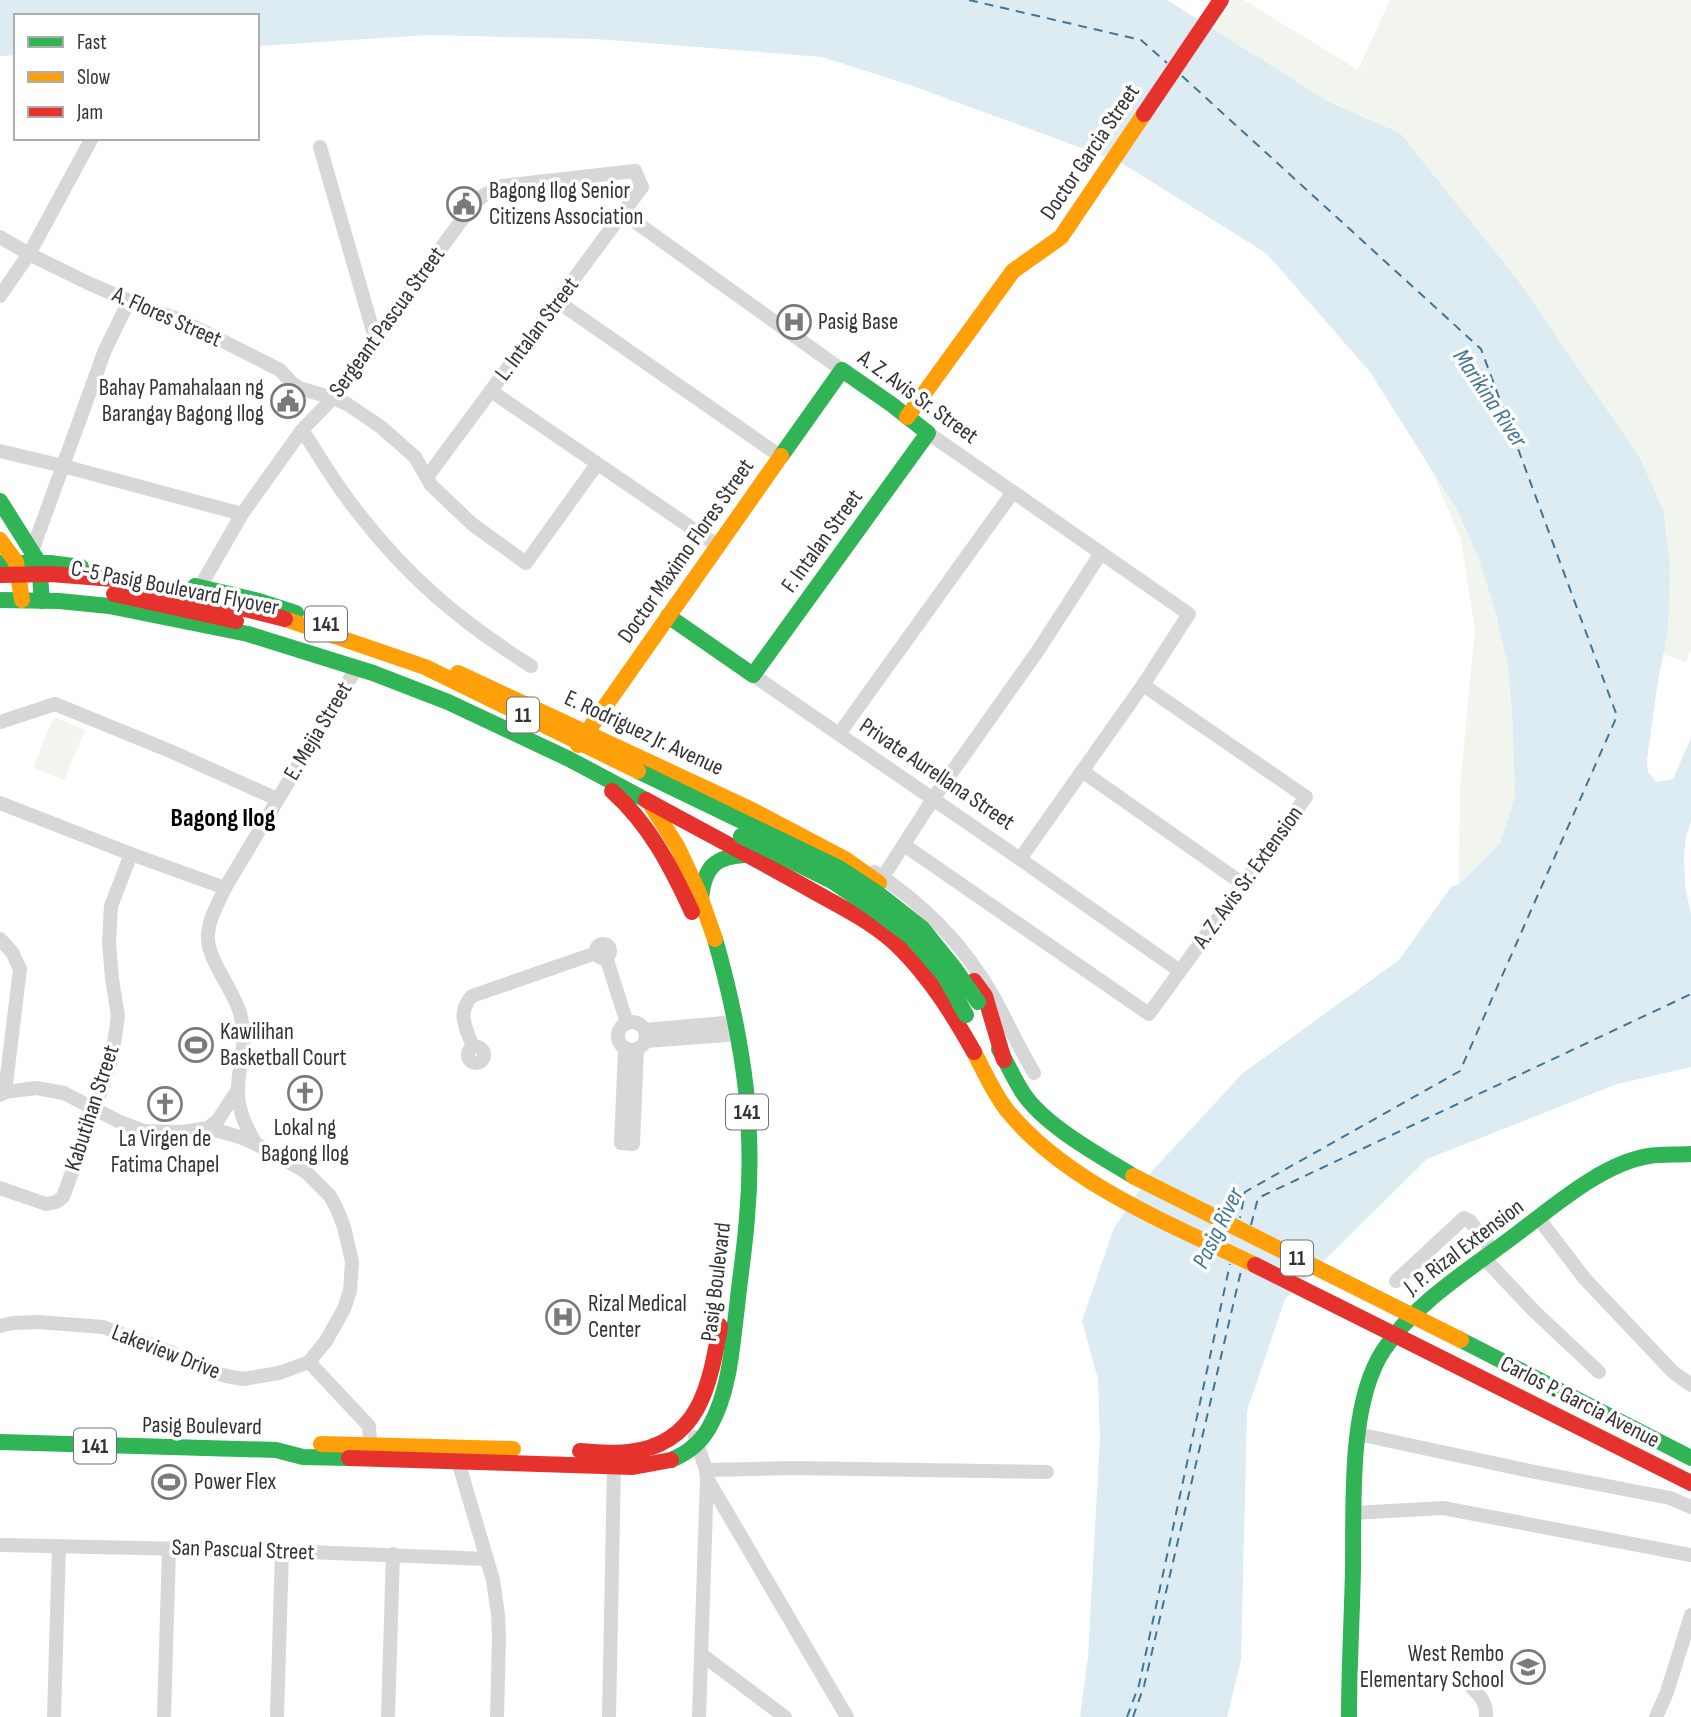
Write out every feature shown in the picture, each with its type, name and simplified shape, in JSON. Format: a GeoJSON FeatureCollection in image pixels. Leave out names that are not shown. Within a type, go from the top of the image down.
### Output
{"type":"FeatureCollection","features":[{"type":"Feature","properties":{"kind":"main road","name":"Doctor Garcia Street"},"geometry":{"type":"LineString","coordinates":[[907,417],[1013,271],[1061,237],[1221,0]]}},
{"type":"Feature","properties":{"kind":"main road","name":"A. Z. Avis Sr. Street"},"geometry":{"type":"LineString","coordinates":[[842,370],[928,433]]}},
{"type":"Feature","properties":{"kind":"main road","name":"Doctor Maximo Flores Street"},"geometry":{"type":"LineString","coordinates":[[569,759],[779,456],[842,370]]}},
{"type":"Feature","properties":{"kind":"main road","name":"F. Intalan Street"},"geometry":{"type":"LineString","coordinates":[[753,675],[928,433]]}},
{"type":"Feature","properties":{"kind":"main road"},"geometry":{"type":"LineString","coordinates":[[0,501],[36,557],[42,601]]}},
{"type":"Feature","properties":{"kind":"main road"},"geometry":{"type":"LineString","coordinates":[[0,540],[22,600]]}},
{"type":"Feature","properties":{"kind":"main road","name":"E. Rodriguez Jr. Avenue"},"geometry":{"type":"LineString","coordinates":[[8,563],[36,557],[200,587],[259,601],[380,642],[473,679],[752,810],[845,859],[929,923],[985,996],[1004,1060]]}},
{"type":"Feature","properties":{"kind":"main road","name":"C-5 Pasig Boulevard Flyover"},"geometry":{"type":"LineString","coordinates":[[0,575],[51,574],[113,579],[190,595],[288,620],[425,667],[450,679],[839,867],[880,895],[922,928],[955,969],[978,1002],[1004,1060]]}},
{"type":"Feature","properties":{"kind":"main road","name":"C-5 Pasig Boulevard Flyover"},"geometry":{"type":"LineString","coordinates":[[0,588],[50,587],[113,594],[185,609],[285,633],[422,678],[832,881],[871,907],[911,937],[944,975],[966,1015],[985,1073]]}},
{"type":"Feature","properties":{"kind":"main road","name":"141"},"geometry":{"type":"LineString","coordinates":[[0,600],[109,606],[248,634],[357,667],[448,702],[569,759],[862,919],[899,947],[932,985],[956,1020],[985,1073]]}},
{"type":"Feature","properties":{"kind":"main road"},"geometry":{"type":"LineString","coordinates":[[248,634],[259,601]]}},
{"type":"Feature","properties":{"kind":"main road","name":"Private Aurellana Street"},"geometry":{"type":"LineString","coordinates":[[668,616],[753,675]]}},
{"type":"Feature","properties":{"kind":"main road","name":"Pasig Boulevard"},"geometry":{"type":"LineString","coordinates":[[0,1442],[276,1450],[303,1457],[614,1467],[652,1465],[686,1453],[698,1443],[710,1428],[719,1409],[743,1258],[749,1165],[746,1100],[738,1036],[721,959],[686,861],[649,802],[588,733]]}},
{"type":"Feature","properties":{"kind":"main road","name":"Pasig Boulevard"},"geometry":{"type":"LineString","coordinates":[[276,1450],[302,1444],[370,1444],[632,1452],[648,1449],[678,1434],[688,1425],[704,1396],[722,1314],[735,1226],[738,1144],[735,1098],[725,1029],[710,965],[696,922],[657,842],[618,796],[569,759]]}},
{"type":"Feature","properties":{"kind":"main road"},"geometry":{"type":"LineString","coordinates":[[701,899],[703,880],[712,865],[726,856],[747,855]]}},
{"type":"Feature","properties":{"kind":"main road","name":"Carlos P. Garcia Avenue"},"geometry":{"type":"LineString","coordinates":[[1004,1060],[1023,1093],[1038,1111],[1078,1142],[1132,1176],[1691,1458]]}},
{"type":"Feature","properties":{"kind":"main road","name":"Carlos P. Garcia Avenue"},"geometry":{"type":"LineString","coordinates":[[985,1073],[1004,1106],[1023,1128],[1058,1159],[1123,1200],[1689,1483]]}},
{"type":"Feature","properties":{"kind":"main road","name":"J. P. Rizal Extension"},"geometry":{"type":"LineString","coordinates":[[1349,1717],[1358,1434],[1370,1381],[1379,1358],[1421,1306],[1578,1188],[1624,1163],[1648,1156],[1691,1154]]}},
{"type":"Feature","properties":{"kind":"main road"},"geometry":{"type":"LineString","coordinates":[[1656,1438],[1691,1444]]}},
{"type":"Feature","properties":{"kind":"street"},"geometry":{"type":"LineString","coordinates":[[0,296],[29,254],[91,140]]}},
{"type":"Feature","properties":{"kind":"street"},"geometry":{"type":"LineString","coordinates":[[320,148],[375,338]]}},
{"type":"Feature","properties":{"kind":"street","name":"Sergeant Pascua Street"},"geometry":{"type":"LineString","coordinates":[[200,587],[242,514],[302,430],[333,398],[475,202],[502,186],[635,171],[640,180]]}},
{"type":"Feature","properties":{"kind":"street","name":"L. Intalan Street"},"geometry":{"type":"LineString","coordinates":[[427,477],[642,187],[640,180]]}},
{"type":"Feature","properties":{"kind":"street","name":"A. Z. Avis Sr. Street"},"geometry":{"type":"LineString","coordinates":[[623,213],[842,370]]}},
{"type":"Feature","properties":{"kind":"street","name":"A. Flores Street"},"geometry":{"type":"LineString","coordinates":[[0,237],[88,283],[178,318],[280,370],[299,388],[346,404],[382,427],[415,457],[431,485],[472,524],[526,562],[597,464]]}},
{"type":"Feature","properties":{"kind":"street"},"geometry":{"type":"LineString","coordinates":[[36,557],[62,466],[105,350],[129,301]]}},
{"type":"Feature","properties":{"kind":"street"},"geometry":{"type":"LineString","coordinates":[[558,301],[779,456]]}},
{"type":"Feature","properties":{"kind":"street"},"geometry":{"type":"LineString","coordinates":[[491,391],[718,546]]}},
{"type":"Feature","properties":{"kind":"street"},"geometry":{"type":"LineString","coordinates":[[302,430],[354,509],[384,546],[453,612],[531,666]]}},
{"type":"Feature","properties":{"kind":"street","name":"A. Z. Avis Sr. Street"},"geometry":{"type":"LineString","coordinates":[[928,433],[1189,614],[1143,685]]}},
{"type":"Feature","properties":{"kind":"street"},"geometry":{"type":"LineString","coordinates":[[0,451],[242,514]]}},
{"type":"Feature","properties":{"kind":"street"},"geometry":{"type":"LineString","coordinates":[[839,734],[1013,492]]}},
{"type":"Feature","properties":{"kind":"street"},"geometry":{"type":"LineString","coordinates":[[883,877],[933,799],[1039,649],[1101,553]]}},
{"type":"Feature","properties":{"kind":"street","name":"E. Mejia Street"},"geometry":{"type":"LineString","coordinates":[[256,1144],[242,1119],[237,1089],[243,1027],[236,1002],[211,955],[208,940],[211,921],[225,888],[357,667]]}},
{"type":"Feature","properties":{"kind":"street","name":"Private Aurellana Street"},"geometry":{"type":"LineString","coordinates":[[753,675],[1180,971]]}},
{"type":"Feature","properties":{"kind":"street"},"geometry":{"type":"LineString","coordinates":[[1020,859],[1143,685]]}},
{"type":"Feature","properties":{"kind":"street","name":"A. Z. Avis Sr. Extension"},"geometry":{"type":"LineString","coordinates":[[904,845],[1149,1014],[1306,797],[1143,685]]}},
{"type":"Feature","properties":{"kind":"street"},"geometry":{"type":"LineString","coordinates":[[0,722],[55,704],[277,799]]}},
{"type":"Feature","properties":{"kind":"street"},"geometry":{"type":"LineString","coordinates":[[1082,771],[1243,884]]}},
{"type":"Feature","properties":{"kind":"street"},"geometry":{"type":"LineString","coordinates":[[0,803],[225,888]]}},
{"type":"Feature","properties":{"kind":"street"},"geometry":{"type":"LineString","coordinates":[[752,810],[768,811],[846,854],[883,877],[934,918],[969,959],[992,994],[1034,1073]]}},
{"type":"Feature","properties":{"kind":"street","name":"Kabutihan Street"},"geometry":{"type":"LineString","coordinates":[[0,1188],[46,1204],[63,1197],[112,1057],[118,1016],[109,942],[111,906],[131,854]]}},
{"type":"Feature","properties":{"kind":"street"},"geometry":{"type":"LineString","coordinates":[[0,939],[12,952],[20,969],[2,1094],[36,1088],[64,1093],[118,1121],[144,1131],[182,1132],[208,1128],[240,1137],[306,1172],[330,1196],[344,1227],[352,1262],[350,1291],[344,1309],[326,1341],[309,1362],[369,1426],[370,1444]]}},
{"type":"Feature","properties":{"kind":"street"},"geometry":{"type":"LineString","coordinates":[[473,1047],[463,1013],[465,1004],[472,996],[601,955],[627,1023]]}},
{"type":"Feature","properties":{"kind":"street"},"geometry":{"type":"LineString","coordinates":[[638,1042],[621,1143],[632,1144],[638,1042],[637,1023],[627,1023],[621,1028],[618,1035],[620,1043],[638,1042],[725,1029]]}},
{"type":"Feature","properties":{"kind":"street"},"geometry":{"type":"LineString","coordinates":[[208,1128],[218,1120],[237,1089]]}},
{"type":"Feature","properties":{"kind":"street"},"geometry":{"type":"LineString","coordinates":[[1396,1281],[1464,1218],[1470,1220],[1490,1255],[1535,1312],[1599,1372]]}},
{"type":"Feature","properties":{"kind":"street"},"geometry":{"type":"LineString","coordinates":[[1539,1219],[1585,1279],[1673,1373],[1691,1385]]}},
{"type":"Feature","properties":{"kind":"street","name":"Lakeview Drive"},"geometry":{"type":"LineString","coordinates":[[0,1326],[38,1322],[103,1328],[170,1352],[206,1370],[243,1379],[279,1373],[309,1362]]}},
{"type":"Feature","properties":{"kind":"street"},"geometry":{"type":"LineString","coordinates":[[688,1425],[698,1443],[707,1474],[847,1717]]}},
{"type":"Feature","properties":{"kind":"street"},"geometry":{"type":"LineString","coordinates":[[1358,1434],[1671,1498],[1691,1507]]}},
{"type":"Feature","properties":{"kind":"street"},"geometry":{"type":"LineString","coordinates":[[458,1461],[493,1580],[499,1638],[497,1717]]}},
{"type":"Feature","properties":{"kind":"street"},"geometry":{"type":"LineString","coordinates":[[609,1717],[614,1467]]}},
{"type":"Feature","properties":{"kind":"street"},"geometry":{"type":"LineString","coordinates":[[707,1474],[792,1468],[1047,1472]]}},
{"type":"Feature","properties":{"kind":"street"},"geometry":{"type":"LineString","coordinates":[[699,1717],[707,1474]]}},
{"type":"Feature","properties":{"kind":"street"},"geometry":{"type":"LineString","coordinates":[[1354,1513],[1443,1508],[1691,1555]]}},
{"type":"Feature","properties":{"kind":"street","name":"San Pascual Street"},"geometry":{"type":"LineString","coordinates":[[0,1545],[393,1554],[487,1559]]}},
{"type":"Feature","properties":{"kind":"street"},"geometry":{"type":"LineString","coordinates":[[54,1717],[59,1546]]}},
{"type":"Feature","properties":{"kind":"street"},"geometry":{"type":"LineString","coordinates":[[164,1717],[169,1548]]}},
{"type":"Feature","properties":{"kind":"street"},"geometry":{"type":"LineString","coordinates":[[276,1717],[282,1551]]}},
{"type":"Feature","properties":{"kind":"street"},"geometry":{"type":"LineString","coordinates":[[388,1717],[393,1554]]}},
{"type":"Feature","properties":{"kind":"street"},"geometry":{"type":"LineString","coordinates":[[1656,1717],[1667,1692],[1691,1615]]}},
{"type":"Feature","properties":{"kind":"street"},"geometry":{"type":"LineString","coordinates":[[701,1654],[785,1717]]}},
{"type":"Feature","properties":{"kind":"street"},"geometry":{"type":"LineString","coordinates":[[1464,1681],[1486,1706],[1486,1717]]}},
{"type":"Feature","properties":{"kind":"shaded area"},"geometry":{"type":"Polygon","coordinates":[[[1234,0],[1244,0],[1358,70],[1390,0],[1691,0],[1691,650],[1686,662],[1663,654],[1668,630],[1640,458],[1517,279],[1400,133],[1329,102],[1213,29],[1234,0]]]}},
{"type":"Feature","properties":{"kind":"shaded area"},"geometry":{"type":"Polygon","coordinates":[[[1431,469],[1457,510],[1477,554],[1496,614],[1507,662],[1512,710],[1515,798],[1500,843],[1459,884],[1460,788],[1475,630],[1461,539],[1431,469]]]}},
{"type":"Feature","properties":{"kind":"shaded area"},"geometry":{"type":"Polygon","coordinates":[[[54,717],[85,730],[64,780],[33,767],[54,717]]]}},
{"type":"Feature","properties":{"kind":"water"},"geometry":{"type":"Polygon","coordinates":[[[0,0],[1167,0],[1329,102],[1400,133],[1517,279],[1640,458],[1663,510],[1670,567],[1668,630],[1647,759],[1648,772],[1656,782],[1673,779],[1691,738],[1691,821],[1686,836],[1684,858],[1685,887],[1691,914],[1691,1067],[1617,1084],[1427,1159],[1285,1299],[1247,1411],[1241,1660],[1227,1717],[1080,1717],[1088,1657],[1100,1437],[1098,1379],[1082,1321],[1114,1228],[1153,1170],[1243,1073],[1399,960],[1451,887],[1459,884],[1500,843],[1515,797],[1512,710],[1507,662],[1496,614],[1477,554],[1457,510],[1370,372],[1266,253],[1120,162],[910,85],[822,57],[597,39],[429,35],[259,46],[259,14],[14,14],[14,55],[0,56],[0,0]]]}},
{"type":"Feature","properties":{"kind":"ferry route"},"geometry":{"type":"LineString","coordinates":[[969,0],[1141,40],[1167,63]]}},
{"type":"Feature","properties":{"kind":"ferry route"},"geometry":{"type":"LineString","coordinates":[[1182,76],[1481,349],[1617,716],[1460,1071],[1245,1192],[1240,1218]]}},
{"type":"Feature","properties":{"kind":"ferry route"},"geometry":{"type":"LineString","coordinates":[[1251,1225],[1258,1198],[1691,994]]}},
{"type":"Feature","properties":{"kind":"ferry route"},"geometry":{"type":"LineString","coordinates":[[1127,1717],[1139,1685],[1230,1264]]}},
{"type":"Feature","properties":{"kind":"ferry route"},"geometry":{"type":"LineString","coordinates":[[1133,1717],[1144,1686],[1241,1271]]}},
{"type":"Feature","properties":{"kind":"traffic: fast"},"geometry":{"type":"LineString","coordinates":[[668,616],[753,675],[928,433],[842,370],[781,456]]}},
{"type":"Feature","properties":{"kind":"traffic: fast"},"geometry":{"type":"LineString","coordinates":[[0,501],[39,563],[42,601]]}},
{"type":"Feature","properties":{"kind":"traffic: fast"},"geometry":{"type":"LineString","coordinates":[[0,563],[50,563],[81,567]]}},
{"type":"Feature","properties":{"kind":"traffic: fast"},"geometry":{"type":"LineString","coordinates":[[195,586],[296,613]]}},
{"type":"Feature","properties":{"kind":"traffic: fast"},"geometry":{"type":"LineString","coordinates":[[0,600],[59,601],[109,606],[248,634],[373,673],[448,702],[569,759],[646,800]]}},
{"type":"Feature","properties":{"kind":"traffic: fast"},"geometry":{"type":"LineString","coordinates":[[638,771],[839,868],[880,895],[922,928],[978,1002]]}},
{"type":"Feature","properties":{"kind":"traffic: fast"},"geometry":{"type":"LineString","coordinates":[[741,836],[832,881],[911,937],[944,975],[966,1015]]}},
{"type":"Feature","properties":{"kind":"traffic: fast"},"geometry":{"type":"LineString","coordinates":[[701,899],[705,879],[713,865],[727,858],[747,855]]}},
{"type":"Feature","properties":{"kind":"traffic: fast"},"geometry":{"type":"LineString","coordinates":[[671,1460],[699,1442],[710,1426],[722,1398],[732,1352],[746,1228],[750,1154],[746,1090],[734,1013],[715,939]]}},
{"type":"Feature","properties":{"kind":"traffic: fast"},"geometry":{"type":"LineString","coordinates":[[999,1049],[1023,1093],[1045,1117],[1074,1139],[1133,1176]]}},
{"type":"Feature","properties":{"kind":"traffic: fast"},"geometry":{"type":"LineString","coordinates":[[1349,1717],[1355,1457],[1364,1399],[1372,1373],[1383,1351],[1396,1333],[1428,1301],[1597,1176],[1632,1160],[1654,1155],[1691,1154]]}},
{"type":"Feature","properties":{"kind":"traffic: fast"},"geometry":{"type":"LineString","coordinates":[[1461,1340],[1691,1458]]}},
{"type":"Feature","properties":{"kind":"traffic: fast"},"geometry":{"type":"LineString","coordinates":[[0,1442],[276,1450],[303,1457],[349,1458]]}},
{"type":"Feature","properties":{"kind":"traffic: slow"},"geometry":{"type":"LineString","coordinates":[[907,417],[1013,271],[1061,237],[1144,114]]}},
{"type":"Feature","properties":{"kind":"traffic: slow"},"geometry":{"type":"LineString","coordinates":[[578,745],[781,456]]}},
{"type":"Feature","properties":{"kind":"traffic: slow"},"geometry":{"type":"LineString","coordinates":[[0,540],[16,562],[22,600]]}},
{"type":"Feature","properties":{"kind":"traffic: slow"},"geometry":{"type":"LineString","coordinates":[[285,619],[425,667],[638,771]]}},
{"type":"Feature","properties":{"kind":"traffic: slow"},"geometry":{"type":"LineString","coordinates":[[458,673],[752,810],[845,859],[879,883]]}},
{"type":"Feature","properties":{"kind":"traffic: slow"},"geometry":{"type":"LineString","coordinates":[[651,805],[677,846],[698,891],[715,939]]}},
{"type":"Feature","properties":{"kind":"traffic: slow"},"geometry":{"type":"LineString","coordinates":[[974,1052],[1006,1109],[1030,1135],[1058,1159],[1121,1199],[1255,1265]]}},
{"type":"Feature","properties":{"kind":"traffic: slow"},"geometry":{"type":"LineString","coordinates":[[1133,1176],[1461,1340]]}},
{"type":"Feature","properties":{"kind":"traffic: slow"},"geometry":{"type":"LineString","coordinates":[[321,1444],[513,1449]]}},
{"type":"Feature","properties":{"kind":"traffic: jam"},"geometry":{"type":"LineString","coordinates":[[1144,114],[1221,0]]}},
{"type":"Feature","properties":{"kind":"traffic: jam"},"geometry":{"type":"LineString","coordinates":[[0,575],[51,574],[113,579],[285,619]]}},
{"type":"Feature","properties":{"kind":"traffic: jam"},"geometry":{"type":"LineString","coordinates":[[114,594],[236,621]]}},
{"type":"Feature","properties":{"kind":"traffic: jam"},"geometry":{"type":"LineString","coordinates":[[612,791],[648,832],[692,912]]}},
{"type":"Feature","properties":{"kind":"traffic: jam"},"geometry":{"type":"LineString","coordinates":[[646,800],[846,909],[880,931],[922,972],[950,1011],[974,1052]]}},
{"type":"Feature","properties":{"kind":"traffic: jam"},"geometry":{"type":"LineString","coordinates":[[974,981],[985,996],[1004,1060]]}},
{"type":"Feature","properties":{"kind":"traffic: jam"},"geometry":{"type":"LineString","coordinates":[[1255,1265],[1337,1306]]}},
{"type":"Feature","properties":{"kind":"traffic: jam"},"geometry":{"type":"LineString","coordinates":[[1337,1306],[1449,1362]]}},
{"type":"Feature","properties":{"kind":"traffic: jam"},"geometry":{"type":"LineString","coordinates":[[580,1451],[629,1452],[653,1447],[672,1437],[686,1424],[706,1389],[720,1326]]}},
{"type":"Feature","properties":{"kind":"traffic: jam"},"geometry":{"type":"LineString","coordinates":[[1449,1362],[1691,1483]]}},
{"type":"Feature","properties":{"kind":"traffic: jam"},"geometry":{"type":"LineString","coordinates":[[349,1458],[633,1467],[671,1460]]}},
{"type":"Feature","properties":{"kind":"place","name":"Bagong Ilog Senior Citizens Association"},"geometry":{"type":"Point","coordinates":[464,204]}},
{"type":"Feature","properties":{"kind":"place","name":"Pasig Base"},"geometry":{"type":"Point","coordinates":[794,322]}},
{"type":"Feature","properties":{"kind":"place","name":"Bahay Pamahalaan ng Barangay Bagong Ilog"},"geometry":{"type":"Point","coordinates":[288,401]}},
{"type":"Feature","properties":{"kind":"place","name":"Kawilihan Basketball Court"},"geometry":{"type":"Point","coordinates":[196,1045]}},
{"type":"Feature","properties":{"kind":"place","name":"Lokal ng Bagong Ilog"},"geometry":{"type":"Point","coordinates":[305,1093]}},
{"type":"Feature","properties":{"kind":"place","name":"La Virgen de Fatima Chapel"},"geometry":{"type":"Point","coordinates":[165,1104]}},
{"type":"Feature","properties":{"kind":"place","name":"Rizal Medical Center"},"geometry":{"type":"Point","coordinates":[563,1317]}},
{"type":"Feature","properties":{"kind":"place","name":"Power Flex"},"geometry":{"type":"Point","coordinates":[169,1482]}},
{"type":"Feature","properties":{"kind":"place","name":"West Rembo Elementary School"},"geometry":{"type":"Point","coordinates":[1528,1667]}},
{"type":"Feature","properties":{"kind":"district","name":"Bagong Ilog"},"geometry":{"type":"Point","coordinates":[223,818]}},
{"type":"Feature","properties":{"kind":"water label","name":"Marikina River"},"geometry":{"type":"Point","coordinates":[1490,398]}},
{"type":"Feature","properties":{"kind":"water label","name":"Pasig River"},"geometry":{"type":"Point","coordinates":[1218,1228]}}]}
